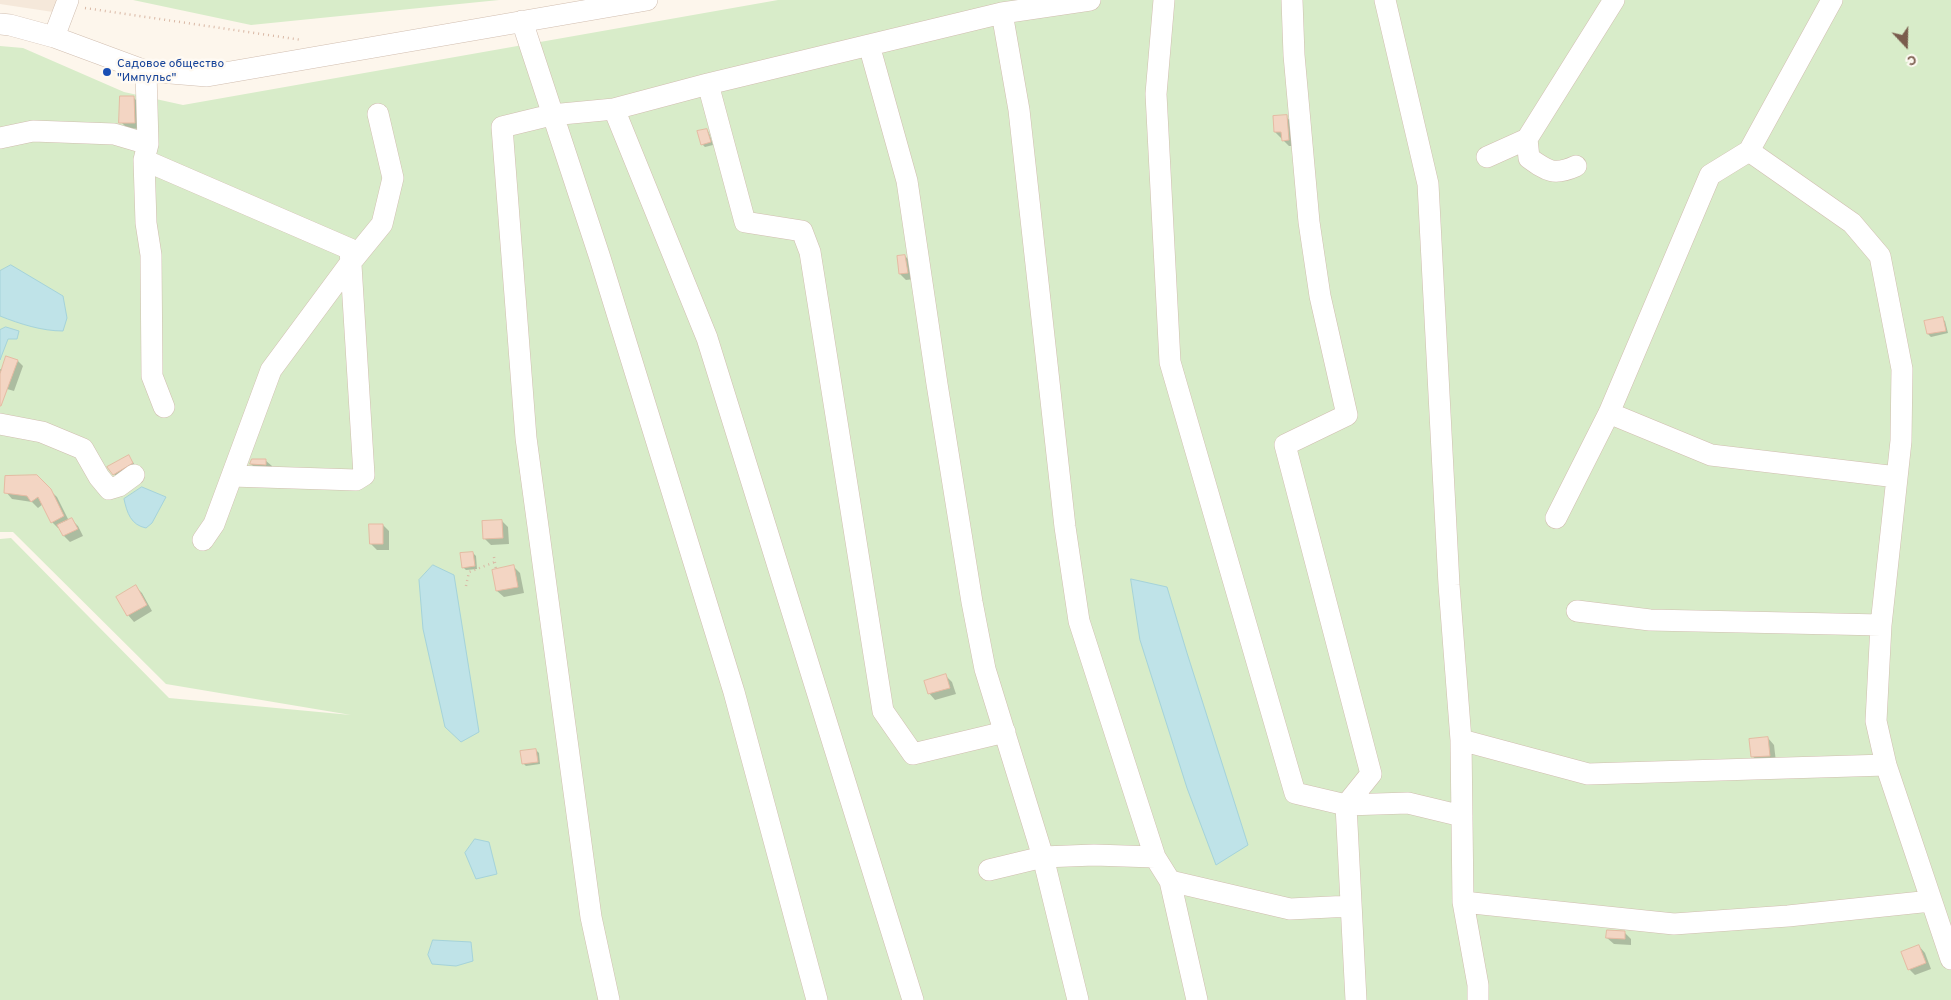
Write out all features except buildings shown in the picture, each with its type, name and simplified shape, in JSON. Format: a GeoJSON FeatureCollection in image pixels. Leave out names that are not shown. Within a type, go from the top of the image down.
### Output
{"type":"FeatureCollection","features":[{"type":"Feature","properties":{"kind":"street"},"geometry":{"type":"LineString","coordinates":[[0,24],[54,37],[146,71],[207,76],[647,0]]}},
{"type":"Feature","properties":{"kind":"street"},"geometry":{"type":"LineString","coordinates":[[609,1000],[591,917],[526,438],[502,127],[552,115],[614,109],[869,44],[1002,13],[1090,0]]}},
{"type":"Feature","properties":{"kind":"street"},"geometry":{"type":"LineString","coordinates":[[1164,0],[1156,94],[1170,362],[1295,792],[1346,805],[1408,803],[1462,816]]}},
{"type":"Feature","properties":{"kind":"street"},"geometry":{"type":"LineString","coordinates":[[1292,0],[1294,55],[1309,222],[1320,296],[1347,415],[1285,445],[1371,774],[1346,805],[1356,1000]]}},
{"type":"Feature","properties":{"kind":"street"},"geometry":{"type":"LineString","coordinates":[[1385,0],[1428,184],[1449,585],[1461,740],[1463,902],[1478,985],[1478,1000]]}},
{"type":"Feature","properties":{"kind":"street"},"geometry":{"type":"LineString","coordinates":[[1487,157],[1527,139],[1614,0]]}},
{"type":"Feature","properties":{"kind":"street"},"geometry":{"type":"LineString","coordinates":[[1556,518],[1609,413],[1710,174],[1749,151],[1832,0]]}},
{"type":"Feature","properties":{"kind":"street"},"geometry":{"type":"LineString","coordinates":[[54,37],[67,2]]}},
{"type":"Feature","properties":{"kind":"street"},"geometry":{"type":"LineString","coordinates":[[1002,13],[1019,110],[1065,527],[1079,622],[1155,858],[1170,880],[1197,1000]]}},
{"type":"Feature","properties":{"kind":"street"},"geometry":{"type":"LineString","coordinates":[[522,21],[603,267],[734,692],[817,1000]]}},
{"type":"Feature","properties":{"kind":"street"},"geometry":{"type":"LineString","coordinates":[[869,44],[908,181],[936,375],[972,602],[985,669],[1043,857],[1078,1000]]}},
{"type":"Feature","properties":{"kind":"street"},"geometry":{"type":"LineString","coordinates":[[146,71],[146,224],[151,255],[152,376],[164,407]]}},
{"type":"Feature","properties":{"kind":"street"},"geometry":{"type":"LineString","coordinates":[[708,84],[745,222],[802,230],[810,252],[883,711],[913,754],[1005,732]]}},
{"type":"Feature","properties":{"kind":"street"},"geometry":{"type":"LineString","coordinates":[[614,109],[707,338],[912,1000]]}},
{"type":"Feature","properties":{"kind":"street"},"geometry":{"type":"LineString","coordinates":[[204,540],[214,524],[271,370],[351,262],[382,224],[393,178],[378,114]]}},
{"type":"Feature","properties":{"kind":"street"},"geometry":{"type":"LineString","coordinates":[[0,138],[33,131],[114,134],[146,152],[350,249],[364,475],[356,480],[232,476]]}},
{"type":"Feature","properties":{"kind":"street"},"geometry":{"type":"LineString","coordinates":[[1527,139],[1529,158],[1546,170],[1562,172],[1576,166]]}},
{"type":"Feature","properties":{"kind":"street"},"geometry":{"type":"LineString","coordinates":[[1749,151],[1852,223],[1880,256],[1902,368],[1901,441],[1881,625],[1876,721],[1886,765],[1951,959]]}},
{"type":"Feature","properties":{"kind":"street"},"geometry":{"type":"LineString","coordinates":[[1609,413],[1711,455],[1897,477]]}},
{"type":"Feature","properties":{"kind":"street"},"geometry":{"type":"LineString","coordinates":[[0,424],[42,432],[83,449],[99,478],[110,489],[119,486],[134,476]]}},
{"type":"Feature","properties":{"kind":"street"},"geometry":{"type":"LineString","coordinates":[[1577,611],[1650,620],[1881,625]]}},
{"type":"Feature","properties":{"kind":"street"},"geometry":{"type":"LineString","coordinates":[[1461,740],[1588,774],[1886,765]]}},
{"type":"Feature","properties":{"kind":"street"},"geometry":{"type":"LineString","coordinates":[[989,870],[1043,857],[1094,854],[1155,858]]}},
{"type":"Feature","properties":{"kind":"street"},"geometry":{"type":"LineString","coordinates":[[1170,880],[1290,909],[1351,906]]}},
{"type":"Feature","properties":{"kind":"street"},"geometry":{"type":"LineString","coordinates":[[1463,902],[1674,924],[1788,916],[1931,901]]}},
{"type":"Feature","properties":{"kind":"path"},"geometry":{"type":"LineString","coordinates":[[67,2],[123,15],[305,41]]}},
{"type":"Feature","properties":{"kind":"path"},"geometry":{"type":"LineString","coordinates":[[494,557],[496,569]]}},
{"type":"Feature","properties":{"kind":"path"},"geometry":{"type":"LineString","coordinates":[[466,586],[469,572],[495,562]]}},
{"type":"Feature","properties":{"kind":"shaded area"},"geometry":{"type":"Polygon","coordinates":[[[0,0],[58,0],[53,12],[0,4],[0,0]]]}},
{"type":"Feature","properties":{"kind":"green space"},"geometry":{"type":"Polygon","coordinates":[[[133,0],[499,0],[251,25],[133,0]]]}},
{"type":"Feature","properties":{"kind":"green space"},"geometry":{"type":"Polygon","coordinates":[[[778,0],[1951,0],[1951,1000],[0,1000],[0,539],[11,538],[169,698],[351,715],[166,684],[13,532],[0,532],[0,46],[23,48],[124,92],[183,105],[778,0]]]}},
{"type":"Feature","properties":{"kind":"water"},"geometry":{"type":"Polygon","coordinates":[[[11,265],[63,296],[67,318],[63,331],[47,330],[0,316],[0,271],[11,265]]]}},
{"type":"Feature","properties":{"kind":"water"},"geometry":{"type":"Polygon","coordinates":[[[6,327],[19,331],[17,339],[8,339],[0,360],[0,330],[6,327]]]}},
{"type":"Feature","properties":{"kind":"water"},"geometry":{"type":"Polygon","coordinates":[[[142,487],[166,497],[152,523],[146,528],[130,518],[124,499],[142,487]]]}},
{"type":"Feature","properties":{"kind":"water"},"geometry":{"type":"Polygon","coordinates":[[[433,565],[454,575],[479,732],[461,742],[445,727],[423,629],[419,580],[433,565]]]}},
{"type":"Feature","properties":{"kind":"water"},"geometry":{"type":"Polygon","coordinates":[[[1131,579],[1167,587],[1248,845],[1216,865],[1187,788],[1140,640],[1131,579]]]}},
{"type":"Feature","properties":{"kind":"water"},"geometry":{"type":"Polygon","coordinates":[[[475,839],[489,842],[497,874],[476,879],[465,853],[475,839]]]}},
{"type":"Feature","properties":{"kind":"water"},"geometry":{"type":"Polygon","coordinates":[[[433,940],[471,942],[473,961],[456,966],[432,964],[428,955],[433,940]]]}},
{"type":"Feature","properties":{"kind":"place","name":"Садовое общество \"Импульс\""},"geometry":{"type":"Point","coordinates":[107,72]}}]}
